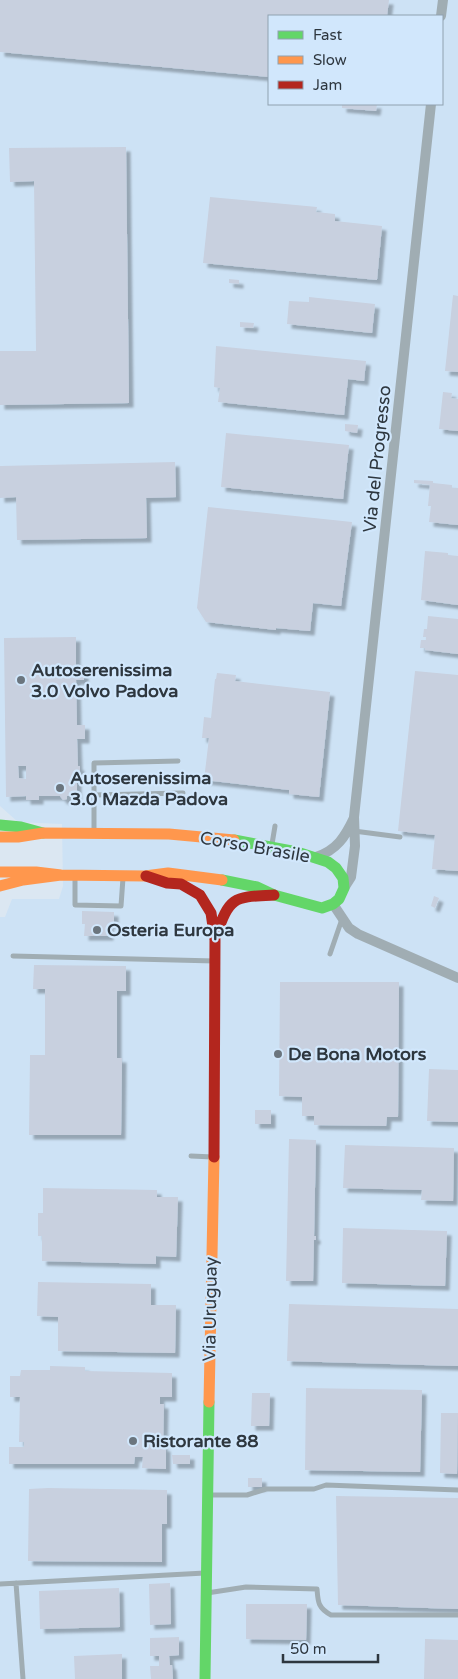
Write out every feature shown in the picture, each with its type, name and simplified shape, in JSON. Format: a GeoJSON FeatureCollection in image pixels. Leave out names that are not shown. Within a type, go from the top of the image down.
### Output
{"type":"FeatureCollection","features":[{"type":"Feature","properties":{"kind":"main road"},"geometry":{"type":"LineString","coordinates":[[0,825],[21,827],[43,833]]}},
{"type":"Feature","properties":{"kind":"main road","name":"Corso Brasile"},"geometry":{"type":"LineString","coordinates":[[0,837],[18,837],[43,833],[168,834],[222,838],[316,857],[336,868],[344,878],[344,888]]}},
{"type":"Feature","properties":{"kind":"main road"},"geometry":{"type":"LineString","coordinates":[[0,872],[145,876],[168,873],[257,887],[274,895],[322,908],[333,904],[339,899],[344,888]]}},
{"type":"Feature","properties":{"kind":"main road"},"geometry":{"type":"LineString","coordinates":[[0,886],[23,878],[36,879],[61,875]]}},
{"type":"Feature","properties":{"kind":"main road","name":"Via Uruguay"},"geometry":{"type":"LineString","coordinates":[[145,876],[167,883],[181,884],[200,895],[211,913],[215,940],[214,1157],[206,1495],[205,1679]]}},
{"type":"Feature","properties":{"kind":"main road","name":"Via Uruguay"},"geometry":{"type":"LineString","coordinates":[[215,940],[228,904],[236,898],[246,896],[274,895]]}},
{"type":"Feature","properties":{"kind":"street"},"geometry":{"type":"LineString","coordinates":[[441,15],[443,0]]}},
{"type":"Feature","properties":{"kind":"street","name":"Via del Progresso"},"geometry":{"type":"LineString","coordinates":[[344,888],[351,877],[356,846],[352,831],[432,105]]}},
{"type":"Feature","properties":{"kind":"street"},"geometry":{"type":"LineString","coordinates":[[316,857],[336,847],[352,831]]}},
{"type":"Feature","properties":{"kind":"street"},"geometry":{"type":"LineString","coordinates":[[333,904],[348,928],[358,934],[458,978]]}},
{"type":"Feature","properties":{"kind":"lane"},"geometry":{"type":"LineString","coordinates":[[94,834],[94,763],[178,761]]}},
{"type":"Feature","properties":{"kind":"lane"},"geometry":{"type":"LineString","coordinates":[[94,795],[183,793]]}},
{"type":"Feature","properties":{"kind":"lane"},"geometry":{"type":"LineString","coordinates":[[271,847],[275,826]]}},
{"type":"Feature","properties":{"kind":"lane"},"geometry":{"type":"LineString","coordinates":[[352,831],[400,837]]}},
{"type":"Feature","properties":{"kind":"lane"},"geometry":{"type":"LineString","coordinates":[[75,875],[75,905],[121,906],[123,875]]}},
{"type":"Feature","properties":{"kind":"lane"},"geometry":{"type":"LineString","coordinates":[[330,954],[342,919]]}},
{"type":"Feature","properties":{"kind":"lane"},"geometry":{"type":"LineString","coordinates":[[13,956],[215,961]]}},
{"type":"Feature","properties":{"kind":"lane"},"geometry":{"type":"LineString","coordinates":[[191,1156],[214,1157]]}},
{"type":"Feature","properties":{"kind":"lane"},"geometry":{"type":"LineString","coordinates":[[206,1495],[247,1495],[266,1489],[314,1489],[326,1485],[458,1490]]}},
{"type":"Feature","properties":{"kind":"lane"},"geometry":{"type":"LineString","coordinates":[[0,1584],[205,1573]]}},
{"type":"Feature","properties":{"kind":"lane"},"geometry":{"type":"LineString","coordinates":[[16,1583],[23,1679]]}},
{"type":"Feature","properties":{"kind":"lane"},"geometry":{"type":"LineString","coordinates":[[205,1593],[246,1587],[317,1589],[319,1603],[323,1611],[331,1615],[458,1615]]}},
{"type":"Feature","properties":{"kind":"shaded area"},"geometry":{"type":"Polygon","coordinates":[[[0,0],[458,0],[458,1679],[0,1679],[0,917],[5,917],[12,899],[59,899],[63,886],[62,824],[18,822],[0,806],[0,0]]]}},
{"type":"Feature","properties":{"kind":"building"},"geometry":{"type":"Polygon","coordinates":[[[0,0],[389,0],[387,15],[268,15],[268,77],[0,52],[0,0]]]}},
{"type":"Feature","properties":{"kind":"building"},"geometry":{"type":"Polygon","coordinates":[[[342,105],[377,105],[376,111],[342,108],[342,105]]]}},
{"type":"Feature","properties":{"kind":"building"},"geometry":{"type":"Polygon","coordinates":[[[126,147],[129,403],[0,405],[0,351],[36,351],[34,181],[10,182],[9,148],[126,147]]]}},
{"type":"Feature","properties":{"kind":"building"},"geometry":{"type":"Polygon","coordinates":[[[210,197],[317,207],[316,212],[335,214],[335,221],[382,226],[377,280],[203,263],[210,197]]]}},
{"type":"Feature","properties":{"kind":"building"},"geometry":{"type":"Polygon","coordinates":[[[229,279],[239,280],[239,284],[229,283],[229,279]]]}},
{"type":"Feature","properties":{"kind":"building"},"geometry":{"type":"Polygon","coordinates":[[[453,295],[458,296],[458,372],[445,371],[453,295]]]}},
{"type":"Feature","properties":{"kind":"building"},"geometry":{"type":"Polygon","coordinates":[[[309,297],[375,304],[372,333],[287,324],[289,301],[309,302],[309,297]]]}},
{"type":"Feature","properties":{"kind":"building"},"geometry":{"type":"Polygon","coordinates":[[[240,322],[254,323],[253,328],[240,327],[240,322]]]}},
{"type":"Feature","properties":{"kind":"building"},"geometry":{"type":"Polygon","coordinates":[[[216,346],[366,361],[364,381],[348,379],[344,415],[218,402],[220,388],[214,387],[216,346]]]}},
{"type":"Feature","properties":{"kind":"building"},"geometry":{"type":"Polygon","coordinates":[[[443,392],[452,393],[451,398],[458,399],[458,431],[439,429],[443,392]]]}},
{"type":"Feature","properties":{"kind":"building"},"geometry":{"type":"Polygon","coordinates":[[[345,424],[358,425],[357,433],[345,431],[345,424]]]}},
{"type":"Feature","properties":{"kind":"building"},"geometry":{"type":"Polygon","coordinates":[[[226,433],[349,445],[343,499],[221,487],[226,433]]]}},
{"type":"Feature","properties":{"kind":"building"},"geometry":{"type":"Polygon","coordinates":[[[175,462],[176,497],[146,498],[147,538],[17,540],[16,497],[0,498],[0,466],[175,462]]]}},
{"type":"Feature","properties":{"kind":"building"},"geometry":{"type":"Polygon","coordinates":[[[414,480],[433,481],[433,483],[452,485],[452,488],[458,488],[458,525],[429,522],[431,506],[428,506],[430,485],[414,483],[414,480]]]}},
{"type":"Feature","properties":{"kind":"building"},"geometry":{"type":"Polygon","coordinates":[[[208,507],[352,522],[341,606],[313,603],[310,631],[276,628],[276,630],[206,622],[197,608],[208,507]]]}},
{"type":"Feature","properties":{"kind":"building"},"geometry":{"type":"Polygon","coordinates":[[[425,551],[458,556],[458,605],[421,600],[425,551]]]}},
{"type":"Feature","properties":{"kind":"building"},"geometry":{"type":"Polygon","coordinates":[[[428,616],[458,619],[458,654],[420,648],[421,640],[426,640],[426,637],[423,637],[424,629],[427,629],[428,616]]]}},
{"type":"Feature","properties":{"kind":"building"},"geometry":{"type":"Polygon","coordinates":[[[76,637],[76,666],[84,665],[84,680],[76,680],[77,725],[85,725],[85,739],[77,739],[80,778],[77,778],[77,796],[67,796],[67,799],[63,800],[60,796],[39,796],[39,800],[26,800],[26,796],[6,797],[4,638],[76,637]],[[18,766],[19,778],[26,779],[26,766],[18,766]]]}},
{"type":"Feature","properties":{"kind":"building"},"geometry":{"type":"Polygon","coordinates":[[[415,671],[458,675],[458,871],[432,869],[435,835],[398,831],[415,671]]]}},
{"type":"Feature","properties":{"kind":"building"},"geometry":{"type":"Polygon","coordinates":[[[217,673],[236,675],[235,681],[330,692],[319,797],[289,794],[289,790],[204,780],[209,738],[202,738],[204,717],[211,718],[217,673]]]}},
{"type":"Feature","properties":{"kind":"building"},"geometry":{"type":"Polygon","coordinates":[[[434,896],[439,898],[435,908],[431,906],[434,896]]]}},
{"type":"Feature","properties":{"kind":"building"},"geometry":{"type":"Polygon","coordinates":[[[82,911],[114,912],[114,924],[109,924],[109,936],[84,936],[85,924],[82,924],[82,911]]]}},
{"type":"Feature","properties":{"kind":"building"},"geometry":{"type":"Polygon","coordinates":[[[34,965],[126,966],[126,991],[117,991],[117,1058],[122,1058],[121,1135],[29,1135],[30,1055],[45,1055],[45,989],[33,989],[34,965]]]}},
{"type":"Feature","properties":{"kind":"building"},"geometry":{"type":"Polygon","coordinates":[[[280,982],[399,982],[398,1117],[387,1117],[386,1126],[314,1125],[314,1116],[302,1116],[302,1097],[279,1096],[280,982]]]}},
{"type":"Feature","properties":{"kind":"building"},"geometry":{"type":"Polygon","coordinates":[[[429,1069],[458,1070],[458,1122],[427,1121],[429,1069]]]}},
{"type":"Feature","properties":{"kind":"building"},"geometry":{"type":"Polygon","coordinates":[[[255,1110],[271,1110],[271,1124],[255,1124],[255,1110]]]}},
{"type":"Feature","properties":{"kind":"building"},"geometry":{"type":"Polygon","coordinates":[[[289,1139],[316,1140],[314,1236],[316,1236],[316,1240],[314,1240],[313,1281],[286,1281],[289,1139]]]}},
{"type":"Feature","properties":{"kind":"building"},"geometry":{"type":"Polygon","coordinates":[[[345,1145],[454,1148],[453,1201],[421,1200],[422,1190],[343,1188],[345,1145]]]}},
{"type":"Feature","properties":{"kind":"building"},"geometry":{"type":"Polygon","coordinates":[[[43,1188],[157,1190],[157,1197],[178,1197],[176,1257],[156,1256],[156,1264],[42,1261],[42,1236],[38,1236],[38,1213],[43,1213],[43,1188]]]}},
{"type":"Feature","properties":{"kind":"building"},"geometry":{"type":"Polygon","coordinates":[[[343,1228],[447,1231],[445,1286],[342,1283],[343,1228]]]}},
{"type":"Feature","properties":{"kind":"building"},"geometry":{"type":"Polygon","coordinates":[[[38,1282],[151,1284],[151,1305],[176,1305],[175,1353],[58,1351],[58,1317],[37,1316],[38,1282]]]}},
{"type":"Feature","properties":{"kind":"building"},"geometry":{"type":"Polygon","coordinates":[[[289,1304],[458,1309],[458,1366],[287,1361],[289,1304]]]}},
{"type":"Feature","properties":{"kind":"building"},"geometry":{"type":"Polygon","coordinates":[[[50,1366],[85,1367],[85,1371],[172,1373],[172,1397],[160,1397],[160,1404],[164,1404],[163,1447],[166,1447],[166,1469],[142,1468],[143,1457],[135,1457],[134,1464],[9,1464],[9,1447],[24,1447],[24,1442],[19,1442],[20,1397],[10,1397],[10,1376],[20,1376],[21,1370],[50,1370],[50,1366]]]}},
{"type":"Feature","properties":{"kind":"building"},"geometry":{"type":"Polygon","coordinates":[[[306,1388],[422,1390],[420,1472],[305,1470],[306,1388]]]}},
{"type":"Feature","properties":{"kind":"building"},"geometry":{"type":"Polygon","coordinates":[[[252,1393],[270,1393],[269,1426],[251,1426],[252,1393]]]}},
{"type":"Feature","properties":{"kind":"building"},"geometry":{"type":"Polygon","coordinates":[[[441,1413],[458,1413],[457,1474],[440,1473],[441,1413]]]}},
{"type":"Feature","properties":{"kind":"building"},"geometry":{"type":"Polygon","coordinates":[[[172,1455],[190,1455],[190,1464],[173,1464],[172,1455]]]}},
{"type":"Feature","properties":{"kind":"building"},"geometry":{"type":"Polygon","coordinates":[[[248,1478],[262,1478],[262,1487],[248,1487],[248,1478]]]}},
{"type":"Feature","properties":{"kind":"building"},"geometry":{"type":"Polygon","coordinates":[[[29,1489],[167,1490],[167,1524],[162,1524],[162,1562],[28,1561],[29,1489]]]}},
{"type":"Feature","properties":{"kind":"building"},"geometry":{"type":"Polygon","coordinates":[[[336,1496],[458,1498],[458,1609],[338,1605],[336,1496]]]}},
{"type":"Feature","properties":{"kind":"building"},"geometry":{"type":"Polygon","coordinates":[[[170,1583],[171,1624],[150,1625],[149,1584],[170,1583]]]}},
{"type":"Feature","properties":{"kind":"building"},"geometry":{"type":"Polygon","coordinates":[[[119,1588],[120,1627],[40,1629],[39,1591],[119,1588]]]}},
{"type":"Feature","properties":{"kind":"building"},"geometry":{"type":"Polygon","coordinates":[[[246,1604],[307,1604],[306,1640],[246,1639],[246,1604]]]}},
{"type":"Feature","properties":{"kind":"building"},"geometry":{"type":"Polygon","coordinates":[[[179,1637],[179,1655],[169,1656],[173,1679],[151,1679],[150,1666],[159,1666],[159,1656],[150,1656],[150,1638],[179,1637]]]}},
{"type":"Feature","properties":{"kind":"building"},"geometry":{"type":"Polygon","coordinates":[[[425,1639],[458,1640],[458,1679],[424,1679],[425,1639]]]}},
{"type":"Feature","properties":{"kind":"building"},"geometry":{"type":"Polygon","coordinates":[[[122,1654],[122,1679],[75,1679],[74,1656],[122,1654]]]}},
{"type":"Feature","properties":{"kind":"traffic: fast"},"geometry":{"type":"LineString","coordinates":[[0,825],[21,827],[43,833]]}},
{"type":"Feature","properties":{"kind":"traffic: fast"},"geometry":{"type":"LineString","coordinates":[[222,880],[257,887],[274,895],[322,908],[333,904],[339,899],[344,888],[343,878],[336,868],[328,862],[297,852],[234,840]]}},
{"type":"Feature","properties":{"kind":"traffic: fast"},"geometry":{"type":"LineString","coordinates":[[205,1679],[209,1402]]}},
{"type":"Feature","properties":{"kind":"traffic: slow"},"geometry":{"type":"LineString","coordinates":[[0,837],[18,837],[43,833],[169,834],[234,840]]}},
{"type":"Feature","properties":{"kind":"traffic: slow"},"geometry":{"type":"LineString","coordinates":[[0,872],[145,876],[168,873],[222,880]]}},
{"type":"Feature","properties":{"kind":"traffic: slow"},"geometry":{"type":"LineString","coordinates":[[0,886],[23,880],[61,875]]}},
{"type":"Feature","properties":{"kind":"traffic: slow"},"geometry":{"type":"LineString","coordinates":[[209,1402],[214,1157]]}},
{"type":"Feature","properties":{"kind":"traffic: jam"},"geometry":{"type":"LineString","coordinates":[[146,876],[167,883],[181,884],[200,895],[211,913],[215,940],[214,1157]]}},
{"type":"Feature","properties":{"kind":"traffic: jam"},"geometry":{"type":"LineString","coordinates":[[216,936],[225,913],[235,901],[241,898],[274,895]]}},
{"type":"Feature","properties":{"kind":"place","name":"Autoserenissima 3.0 Volvo Padova"},"geometry":{"type":"Point","coordinates":[21,680]}},
{"type":"Feature","properties":{"kind":"place","name":"Autoserenissima 3.0 Mazda Padova"},"geometry":{"type":"Point","coordinates":[60,788]}},
{"type":"Feature","properties":{"kind":"place","name":"Osteria Europa"},"geometry":{"type":"Point","coordinates":[97,930]}},
{"type":"Feature","properties":{"kind":"place","name":"De Bona Motors"},"geometry":{"type":"Point","coordinates":[278,1054]}},
{"type":"Feature","properties":{"kind":"place","name":"Ristorante 88"},"geometry":{"type":"Point","coordinates":[133,1441]}}]}
